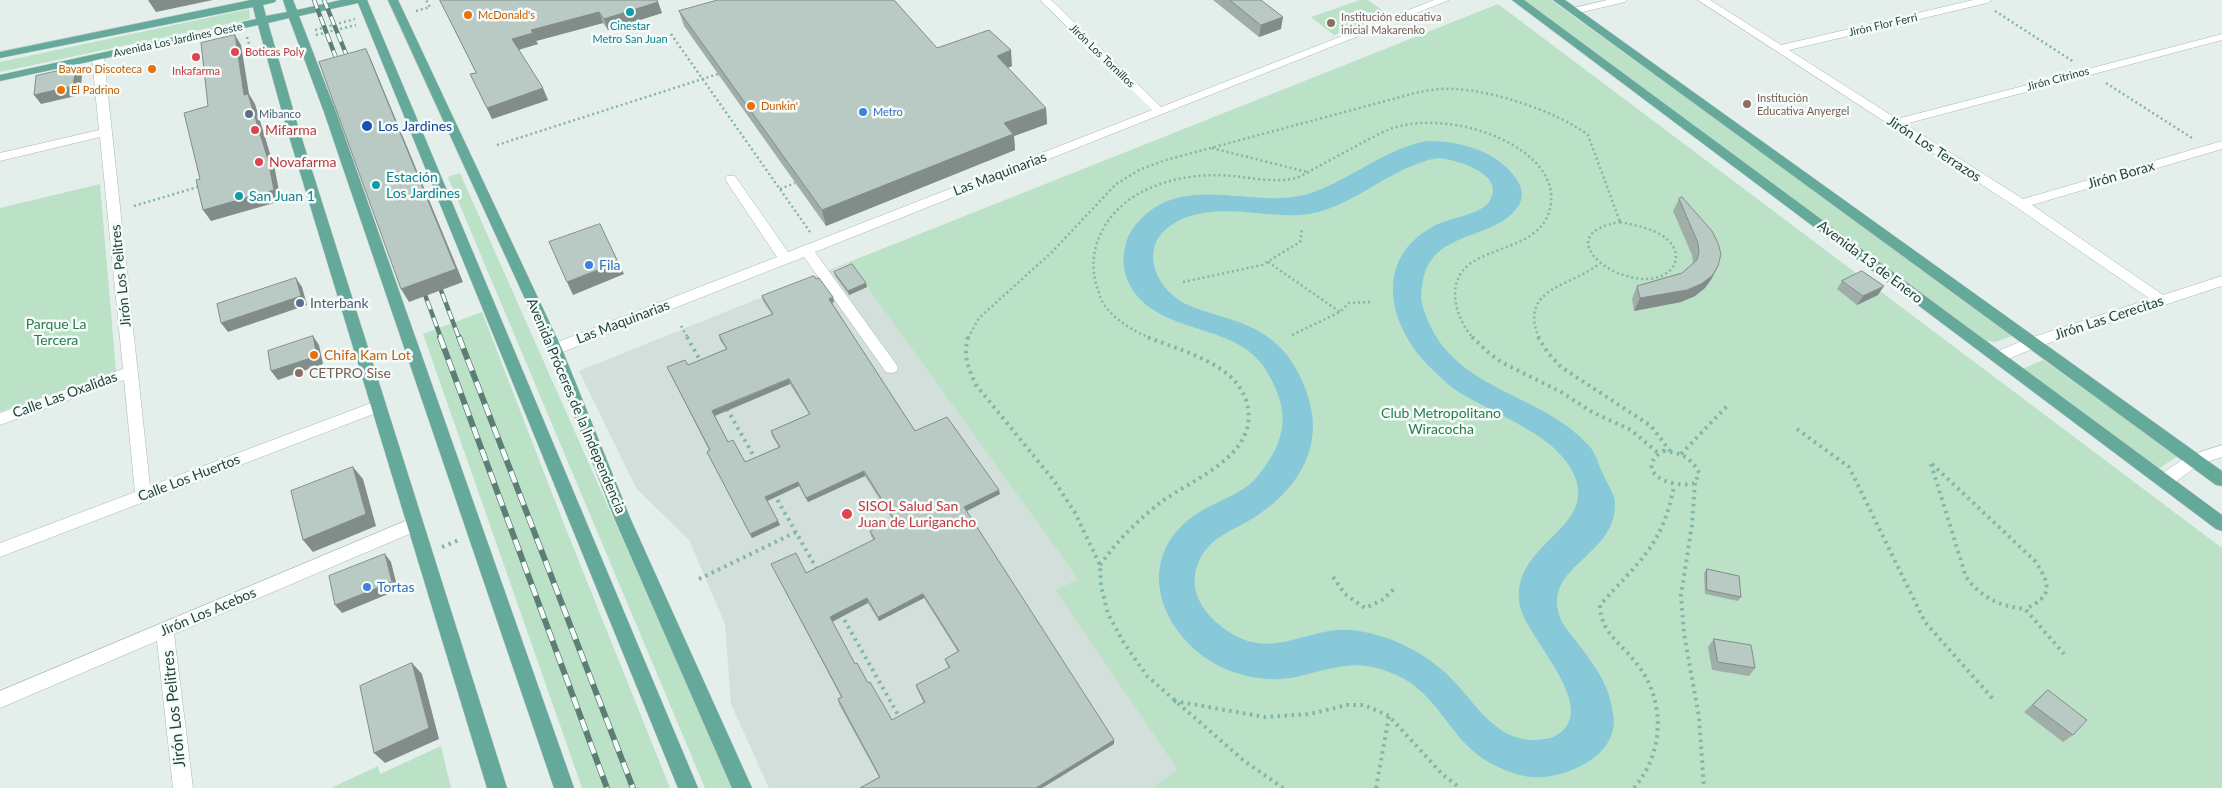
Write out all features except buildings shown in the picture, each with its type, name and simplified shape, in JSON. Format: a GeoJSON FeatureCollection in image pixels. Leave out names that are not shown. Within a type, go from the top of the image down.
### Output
{"type":"FeatureCollection","features":[{"type":"Feature","properties":{"kind":"main road","name":"Avenida Los Jardines Oeste"},"geometry":{"type":"LineString","coordinates":[[0,55],[257,1],[271,0]]}},
{"type":"Feature","properties":{"kind":"main road"},"geometry":{"type":"LineString","coordinates":[[288,0],[293,15],[307,34],[330,112],[564,788]]}},
{"type":"Feature","properties":{"kind":"main road","name":"Avenida Los Jardines Oeste"},"geometry":{"type":"LineString","coordinates":[[0,78],[356,0]]}},
{"type":"Feature","properties":{"kind":"main road"},"geometry":{"type":"LineString","coordinates":[[362,0],[366,20],[688,788]]}},
{"type":"Feature","properties":{"kind":"main road","name":"Avenida Próceres de la Independencia"},"geometry":{"type":"LineString","coordinates":[[393,0],[555,349],[624,520],[742,788]]}},
{"type":"Feature","properties":{"kind":"main road","name":"Avenida 13 de Enero"},"geometry":{"type":"LineString","coordinates":[[1517,0],[2222,524]]}},
{"type":"Feature","properties":{"kind":"main road","name":"Avenida 13 de Enero"},"geometry":{"type":"LineString","coordinates":[[1558,0],[2222,480]]}},
{"type":"Feature","properties":{"kind":"main road"},"geometry":{"type":"LineString","coordinates":[[257,1],[291,123],[415,524],[426,553],[497,788]]}},
{"type":"Feature","properties":{"kind":"street","name":"Jirón Los Tornillos"},"geometry":{"type":"LineString","coordinates":[[1045,0],[1160,112]]}},
{"type":"Feature","properties":{"kind":"street","name":"Las Maquinarias"},"geometry":{"type":"LineString","coordinates":[[555,349],[1444,0]]}},
{"type":"Feature","properties":{"kind":"street"},"geometry":{"type":"LineString","coordinates":[[1574,11],[1621,0]]}},
{"type":"Feature","properties":{"kind":"street","name":"Jirón Los Terrazos"},"geometry":{"type":"LineString","coordinates":[[1703,0],[2021,204],[2162,301]]}},
{"type":"Feature","properties":{"kind":"street","name":"Jirón Flor Ferri"},"geometry":{"type":"LineString","coordinates":[[1779,49],[1982,0]]}},
{"type":"Feature","properties":{"kind":"street","name":"Jirón Citrinos"},"geometry":{"type":"LineString","coordinates":[[1895,123],[2222,37]]}},
{"type":"Feature","properties":{"kind":"street","name":"Jirón Los Pelitres"},"geometry":{"type":"LineString","coordinates":[[98,58],[143,495]]}},
{"type":"Feature","properties":{"kind":"street"},"geometry":{"type":"LineString","coordinates":[[0,157],[107,132]]}},
{"type":"Feature","properties":{"kind":"street","name":"Jirón Borax"},"geometry":{"type":"LineString","coordinates":[[2021,204],[2222,145]]}},
{"type":"Feature","properties":{"kind":"street"},"geometry":{"type":"LineString","coordinates":[[731,179],[785,259]]}},
{"type":"Feature","properties":{"kind":"street"},"geometry":{"type":"LineString","coordinates":[[806,250],[891,368]]}},
{"type":"Feature","properties":{"kind":"street","name":"Jirón Las Cerecitas"},"geometry":{"type":"LineString","coordinates":[[1998,357],[2032,343],[2222,281]]}},
{"type":"Feature","properties":{"kind":"street","name":"Calle Las Oxalidas"},"geometry":{"type":"LineString","coordinates":[[0,419],[131,372]]}},
{"type":"Feature","properties":{"kind":"street","name":"Calle Los Huertos"},"geometry":{"type":"LineString","coordinates":[[0,550],[379,406]]}},
{"type":"Feature","properties":{"kind":"street"},"geometry":{"type":"LineString","coordinates":[[2164,481],[2194,460],[2222,451]]}},
{"type":"Feature","properties":{"kind":"street","name":"Jirón Los Acebos"},"geometry":{"type":"LineString","coordinates":[[0,700],[415,524]]}},
{"type":"Feature","properties":{"kind":"street","name":"Jirón Los Pelitres"},"geometry":{"type":"LineString","coordinates":[[165,631],[182,788]]}},
{"type":"Feature","properties":{"kind":"path"},"geometry":{"type":"LineString","coordinates":[[400,15],[430,7],[426,0]]}},
{"type":"Feature","properties":{"kind":"path"},"geometry":{"type":"LineString","coordinates":[[307,34],[366,20]]}},
{"type":"Feature","properties":{"kind":"path"},"geometry":{"type":"LineString","coordinates":[[307,34],[366,20]]}},
{"type":"Feature","properties":{"kind":"path"},"geometry":{"type":"LineString","coordinates":[[671,34],[810,233]]}},
{"type":"Feature","properties":{"kind":"path"},"geometry":{"type":"LineString","coordinates":[[246,48],[254,46]]}},
{"type":"Feature","properties":{"kind":"path"},"geometry":{"type":"LineString","coordinates":[[251,51],[270,47]]}},
{"type":"Feature","properties":{"kind":"path"},"geometry":{"type":"LineString","coordinates":[[497,145],[718,74]]}},
{"type":"Feature","properties":{"kind":"path"},"geometry":{"type":"LineString","coordinates":[[1283,788],[1243,760],[1174,701],[1147,676],[1124,644],[1108,614],[1101,586],[1100,565],[1075,513],[1055,482],[1013,428],[976,385],[967,367],[965,348],[979,318],[1052,252],[1116,184],[1141,169],[1211,148],[1419,92],[1445,89],[1475,92],[1537,110],[1582,129],[1588,135],[1620,222]]}},
{"type":"Feature","properties":{"kind":"path"},"geometry":{"type":"LineString","coordinates":[[1100,565],[1108,552],[1167,497],[1226,461],[1244,437],[1248,422],[1248,409],[1238,384],[1230,374],[1218,366],[1142,336],[1126,327],[1110,312],[1095,284],[1093,270],[1096,241],[1102,229],[1120,207],[1134,197],[1155,186],[1177,178],[1209,176],[1286,179],[1298,177],[1384,131],[1421,124],[1453,125],[1476,130],[1498,138],[1525,153],[1535,162],[1553,191],[1550,212],[1538,228],[1526,238],[1475,260],[1466,268],[1458,278],[1454,291],[1454,305],[1459,318],[1485,352],[1506,366],[1557,390],[1593,412],[1637,433],[1658,454]]}},
{"type":"Feature","properties":{"kind":"path"},"geometry":{"type":"LineString","coordinates":[[1211,148],[1308,172]]}},
{"type":"Feature","properties":{"kind":"path"},"geometry":{"type":"LineString","coordinates":[[263,167],[281,162]]}},
{"type":"Feature","properties":{"kind":"path"},"geometry":{"type":"LineString","coordinates":[[780,189],[795,183]]}},
{"type":"Feature","properties":{"kind":"path"},"geometry":{"type":"LineString","coordinates":[[134,206],[208,184]]}},
{"type":"Feature","properties":{"kind":"path"},"geometry":{"type":"LineString","coordinates":[[1620,222],[1648,227],[1670,242],[1676,252],[1677,261],[1674,269],[1666,276],[1640,280],[1625,277],[1599,264],[1591,254],[1588,244],[1590,236],[1596,228],[1620,222]]}},
{"type":"Feature","properties":{"kind":"path"},"geometry":{"type":"LineString","coordinates":[[1183,282],[1262,265],[1300,242],[1302,228]]}},
{"type":"Feature","properties":{"kind":"path"},"geometry":{"type":"LineString","coordinates":[[1268,262],[1340,312]]}},
{"type":"Feature","properties":{"kind":"path"},"geometry":{"type":"LineString","coordinates":[[1599,264],[1587,273],[1542,296],[1534,306],[1532,316],[1535,330],[1549,356],[1561,367],[1651,426],[1670,451]]}},
{"type":"Feature","properties":{"kind":"path"},"geometry":{"type":"LineString","coordinates":[[1292,335],[1340,312],[1349,304],[1371,302]]}},
{"type":"Feature","properties":{"kind":"path"},"geometry":{"type":"LineString","coordinates":[[681,326],[702,363]]}},
{"type":"Feature","properties":{"kind":"path"},"geometry":{"type":"LineString","coordinates":[[725,405],[758,465]]}},
{"type":"Feature","properties":{"kind":"path"},"geometry":{"type":"LineString","coordinates":[[1681,454],[1727,406]]}},
{"type":"Feature","properties":{"kind":"path"},"geometry":{"type":"LineString","coordinates":[[1797,429],[1849,467],[1925,622],[1993,699]]}},
{"type":"Feature","properties":{"kind":"path"},"geometry":{"type":"LineString","coordinates":[[1694,483],[1689,486],[1674,486],[1660,479],[1652,468],[1653,457],[1670,451],[1681,454],[1697,467],[1699,473],[1694,483],[1692,525],[1681,595],[1684,634],[1699,717],[1704,788]]}},
{"type":"Feature","properties":{"kind":"path"},"geometry":{"type":"LineString","coordinates":[[2024,609],[2037,604],[2045,598],[2048,588],[2046,576],[2035,561],[1931,464],[1966,577],[1976,590],[1989,601],[2007,607],[2024,609],[2064,654]]}},
{"type":"Feature","properties":{"kind":"path"},"geometry":{"type":"LineString","coordinates":[[1634,788],[1644,779],[1653,763],[1658,745],[1656,708],[1650,688],[1640,669],[1608,631],[1601,620],[1599,612],[1600,606],[1647,556],[1659,537],[1671,510],[1674,486]]}},
{"type":"Feature","properties":{"kind":"path"},"geometry":{"type":"LineString","coordinates":[[772,490],[820,575]]}},
{"type":"Feature","properties":{"kind":"path"},"geometry":{"type":"LineString","coordinates":[[699,579],[796,532]]}},
{"type":"Feature","properties":{"kind":"path"},"geometry":{"type":"LineString","coordinates":[[439,548],[463,538]]}},
{"type":"Feature","properties":{"kind":"path"},"geometry":{"type":"LineString","coordinates":[[1333,577],[1345,594],[1365,608],[1374,606],[1386,598],[1396,587]]}},
{"type":"Feature","properties":{"kind":"path"},"geometry":{"type":"LineString","coordinates":[[839,609],[905,728]]}},
{"type":"Feature","properties":{"kind":"path"},"geometry":{"type":"LineString","coordinates":[[1174,701],[1265,717],[1310,714],[1354,704],[1364,705],[1389,716],[1443,775],[1460,788]]}},
{"type":"Feature","properties":{"kind":"path"},"geometry":{"type":"LineString","coordinates":[[1376,788],[1389,716]]}},
{"type":"Feature","properties":{"kind":"shaded area","name":"SISOL Salud San Juan de Lurigancho"},"geometry":{"type":"Polygon","coordinates":[[[849,262],[1078,579],[1055,590],[1177,769],[1153,788],[769,788],[731,704],[725,624],[689,540],[636,488],[579,371],[849,262]]]}},
{"type":"Feature","properties":{"kind":"green space"},"geometry":{"type":"Polygon","coordinates":[[[1360,0],[1368,0],[1389,15],[1334,35],[1311,17],[1360,0]]]}},
{"type":"Feature","properties":{"kind":"green space"},"geometry":{"type":"Polygon","coordinates":[[[1523,0],[1551,0],[2014,335],[1996,342],[1986,341],[1523,0]]]}},
{"type":"Feature","properties":{"kind":"green space","name":"Club Metropolitano Wiracocha"},"geometry":{"type":"Polygon","coordinates":[[[1498,4],[2222,548],[2222,788],[1153,788],[1177,769],[1055,590],[1078,579],[849,262],[1498,4]]]}},
{"type":"Feature","properties":{"kind":"green space"},"geometry":{"type":"Polygon","coordinates":[[[249,9],[250,19],[0,72],[0,62],[249,9]]]}},
{"type":"Feature","properties":{"kind":"green space"},"geometry":{"type":"Polygon","coordinates":[[[460,173],[733,788],[705,788],[448,177],[460,173]]]}},
{"type":"Feature","properties":{"kind":"green space","name":"Parque La Tercera"},"geometry":{"type":"Polygon","coordinates":[[[100,184],[116,371],[0,412],[0,208],[100,184]]]}},
{"type":"Feature","properties":{"kind":"green space"},"geometry":{"type":"Polygon","coordinates":[[[482,312],[562,519],[670,788],[582,788],[423,334],[482,312]]]}},
{"type":"Feature","properties":{"kind":"green space"},"geometry":{"type":"Polygon","coordinates":[[[2043,360],[2178,456],[2158,469],[2022,369],[2043,360]]]}},
{"type":"Feature","properties":{"kind":"green space"},"geometry":{"type":"Polygon","coordinates":[[[441,746],[451,788],[331,788],[378,766],[380,774],[441,746]]]}},
{"type":"Feature","properties":{"kind":"water"},"geometry":{"type":"Polygon","coordinates":[[[1427,141],[1440,141],[1478,150],[1500,162],[1519,183],[1522,194],[1521,201],[1506,219],[1450,244],[1438,253],[1429,265],[1423,281],[1421,297],[1423,307],[1435,335],[1453,357],[1474,374],[1546,413],[1569,428],[1590,447],[1612,491],[1615,502],[1612,521],[1604,537],[1568,575],[1560,588],[1557,604],[1563,624],[1599,673],[1609,695],[1614,721],[1613,729],[1610,739],[1596,756],[1575,769],[1553,776],[1523,776],[1492,764],[1461,739],[1427,697],[1413,685],[1395,674],[1372,667],[1351,665],[1291,678],[1275,679],[1243,675],[1228,670],[1213,663],[1188,643],[1168,614],[1162,597],[1159,580],[1160,564],[1174,534],[1187,521],[1203,510],[1238,492],[1255,479],[1264,468],[1278,443],[1283,420],[1282,408],[1273,383],[1255,356],[1225,338],[1173,320],[1143,302],[1133,290],[1126,277],[1124,255],[1129,235],[1144,216],[1162,204],[1181,197],[1222,195],[1284,198],[1304,195],[1335,183],[1380,158],[1411,145],[1427,141]],[[1438,158],[1421,162],[1326,210],[1295,215],[1226,211],[1198,214],[1184,218],[1165,230],[1156,242],[1153,258],[1154,267],[1167,290],[1188,305],[1262,333],[1286,354],[1306,389],[1313,425],[1312,441],[1307,457],[1301,471],[1292,484],[1281,496],[1255,517],[1222,536],[1207,548],[1200,558],[1196,569],[1195,588],[1203,607],[1216,622],[1235,636],[1254,642],[1271,644],[1340,630],[1370,633],[1403,644],[1441,669],[1482,714],[1505,732],[1519,738],[1546,739],[1553,737],[1567,726],[1571,711],[1567,693],[1559,674],[1525,620],[1520,606],[1520,584],[1528,565],[1540,549],[1567,521],[1576,506],[1578,488],[1570,467],[1560,454],[1547,443],[1533,432],[1454,389],[1432,369],[1405,334],[1397,314],[1393,294],[1395,275],[1401,256],[1414,240],[1434,226],[1479,210],[1489,202],[1493,192],[1491,183],[1486,176],[1467,165],[1438,158]]]}},
{"type":"Feature","properties":{"kind":"railway"},"geometry":{"type":"LineString","coordinates":[[314,0],[341,71]]}},
{"type":"Feature","properties":{"kind":"railway"},"geometry":{"type":"LineString","coordinates":[[324,0],[351,66]]}},
{"type":"Feature","properties":{"kind":"railway"},"geometry":{"type":"LineString","coordinates":[[436,277],[459,338]]}},
{"type":"Feature","properties":{"kind":"railway"},"geometry":{"type":"LineString","coordinates":[[421,284],[441,338]]}},
{"type":"Feature","properties":{"kind":"railway"},"geometry":{"type":"LineString","coordinates":[[440,337],[607,788]]}},
{"type":"Feature","properties":{"kind":"railway"},"geometry":{"type":"LineString","coordinates":[[459,337],[633,788]]}},
{"type":"Feature","properties":{"kind":"place","name":"Cinestar Metro San Juan"},"geometry":{"type":"Point","coordinates":[630,12]}},
{"type":"Feature","properties":{"kind":"place","name":"McDonald's"},"geometry":{"type":"Point","coordinates":[468,15]}},
{"type":"Feature","properties":{"kind":"place","name":"Institución educativa inicial Makarenko"},"geometry":{"type":"Point","coordinates":[1331,23]}},
{"type":"Feature","properties":{"kind":"place","name":"Boticas Poly"},"geometry":{"type":"Point","coordinates":[235,52]}},
{"type":"Feature","properties":{"kind":"place","name":"Inkafarma"},"geometry":{"type":"Point","coordinates":[196,57]}},
{"type":"Feature","properties":{"kind":"place","name":"Bavaro Discoteca"},"geometry":{"type":"Point","coordinates":[152,69]}},
{"type":"Feature","properties":{"kind":"place","name":"El Padrino"},"geometry":{"type":"Point","coordinates":[61,90]}},
{"type":"Feature","properties":{"kind":"place","name":"Institución Educativa Anyergel"},"geometry":{"type":"Point","coordinates":[1747,104]}},
{"type":"Feature","properties":{"kind":"place","name":"Dunkin'"},"geometry":{"type":"Point","coordinates":[751,106]}},
{"type":"Feature","properties":{"kind":"place","name":"Metro"},"geometry":{"type":"Point","coordinates":[863,112]}},
{"type":"Feature","properties":{"kind":"place","name":"Mibanco"},"geometry":{"type":"Point","coordinates":[249,114]}},
{"type":"Feature","properties":{"kind":"place","name":"Los Jardines"},"geometry":{"type":"Point","coordinates":[367,126]}},
{"type":"Feature","properties":{"kind":"place","name":"Mifarma"},"geometry":{"type":"Point","coordinates":[255,130]}},
{"type":"Feature","properties":{"kind":"place","name":"Novafarma"},"geometry":{"type":"Point","coordinates":[259,162]}},
{"type":"Feature","properties":{"kind":"place","name":"Estación Los Jardines"},"geometry":{"type":"Point","coordinates":[376,185]}},
{"type":"Feature","properties":{"kind":"place","name":"San Juan 1"},"geometry":{"type":"Point","coordinates":[239,196]}},
{"type":"Feature","properties":{"kind":"place","name":"Fila"},"geometry":{"type":"Point","coordinates":[589,265]}},
{"type":"Feature","properties":{"kind":"place","name":"Interbank"},"geometry":{"type":"Point","coordinates":[300,303]}},
{"type":"Feature","properties":{"kind":"place","name":"Chifa Kam Lot"},"geometry":{"type":"Point","coordinates":[314,355]}},
{"type":"Feature","properties":{"kind":"place","name":"CETPRO Sise"},"geometry":{"type":"Point","coordinates":[299,373]}},
{"type":"Feature","properties":{"kind":"place","name":"SISOL Salud San Juan de Lurigancho"},"geometry":{"type":"Point","coordinates":[847,514]}},
{"type":"Feature","properties":{"kind":"place","name":"Tortas"},"geometry":{"type":"Point","coordinates":[367,587]}}]}
